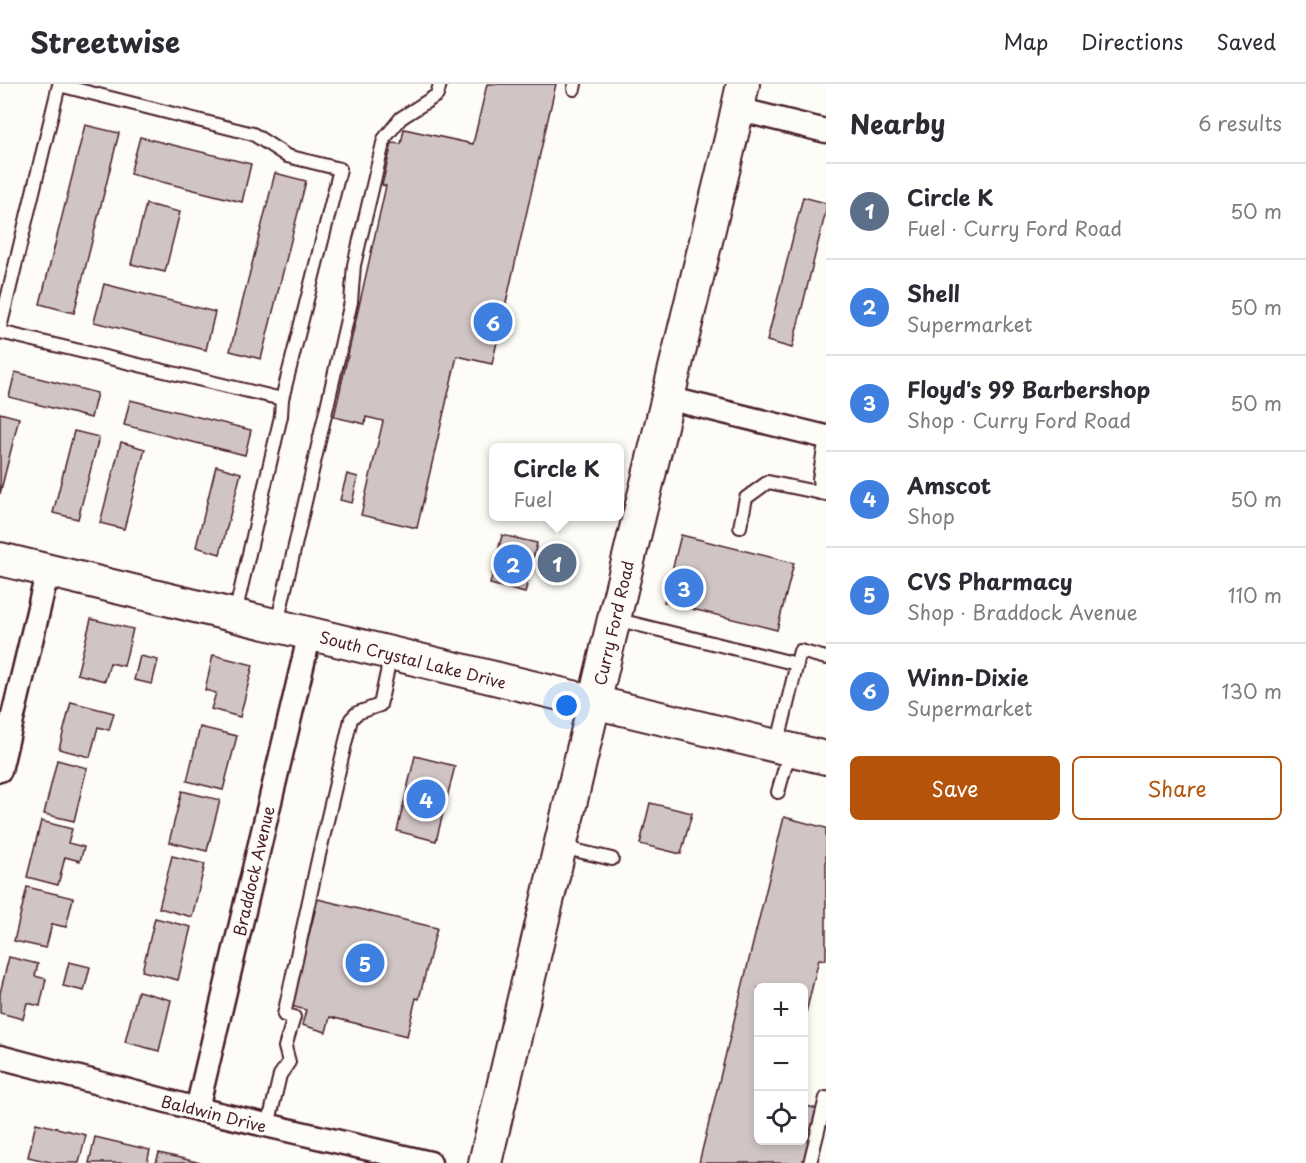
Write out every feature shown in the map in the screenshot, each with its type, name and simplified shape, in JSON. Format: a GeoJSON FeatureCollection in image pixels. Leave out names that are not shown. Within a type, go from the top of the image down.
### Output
{"type":"FeatureCollection","features":[{"type":"Feature","properties":{"kind":"street"},"geometry":{"type":"LineString","coordinates":[[740,96],[826,130]]}},
{"type":"Feature","properties":{"kind":"street","name":"Curry Ford Road"},"geometry":{"type":"LineString","coordinates":[[485,1163],[740,96]]}},
{"type":"Feature","properties":{"kind":"street"},"geometry":{"type":"LineString","coordinates":[[667,398],[826,437]]}},
{"type":"Feature","properties":{"kind":"street","name":"South Crystal Lake Drive"},"geometry":{"type":"LineString","coordinates":[[0,559],[826,758]]}},
{"type":"Feature","properties":{"kind":"street"},"geometry":{"type":"LineString","coordinates":[[0,770],[48,570]]}},
{"type":"Feature","properties":{"kind":"street","name":"Braddock Avenue"},"geometry":{"type":"LineString","coordinates":[[196,1109],[310,633]]}},
{"type":"Feature","properties":{"kind":"street","name":"Baldwin Drive"},"geometry":{"type":"LineString","coordinates":[[0,1057],[196,1109],[430,1163]]}},
{"type":"Feature","properties":{"kind":"lane"},"geometry":{"type":"LineString","coordinates":[[277,625],[351,302],[354,265],[384,139],[401,118],[437,95],[440,84]]}},
{"type":"Feature","properties":{"kind":"lane"},"geometry":{"type":"LineString","coordinates":[[235,615],[281,416],[282,399],[340,169],[287,156],[253,134],[59,85],[0,330],[282,399]]}},
{"type":"Feature","properties":{"kind":"lane"},"geometry":{"type":"LineString","coordinates":[[740,527],[746,498],[768,482],[823,494],[819,479],[826,437]]}},
{"type":"Feature","properties":{"kind":"lane"},"geometry":{"type":"LineString","coordinates":[[614,619],[797,664]]}},
{"type":"Feature","properties":{"kind":"lane"},"geometry":{"type":"LineString","coordinates":[[778,792],[800,651],[826,658]]}},
{"type":"Feature","properties":{"kind":"lane"},"geometry":{"type":"LineString","coordinates":[[268,1126],[280,1075],[289,1062],[285,1047],[294,1017],[284,1015],[351,718],[380,705],[391,653]]}},
{"type":"Feature","properties":{"kind":"lane"},"geometry":{"type":"LineString","coordinates":[[560,846],[612,859]]}},
{"type":"Feature","properties":{"kind":"lane"},"geometry":{"type":"LineString","coordinates":[[810,1163],[826,1098]]}},
{"type":"Feature","properties":{"kind":"building"},"geometry":{"type":"Polygon","coordinates":[[[487,84],[556,84],[492,364],[457,356],[417,528],[361,515],[383,421],[366,417],[365,424],[334,417],[386,186],[382,185],[392,143],[401,144],[404,129],[473,144],[487,84]]]}},
{"type":"Feature","properties":{"kind":"building"},"geometry":{"type":"Polygon","coordinates":[[[85,125],[119,133],[74,313],[40,304],[85,125]]]}},
{"type":"Feature","properties":{"kind":"building"},"geometry":{"type":"Polygon","coordinates":[[[140,137],[251,164],[242,202],[130,174],[140,137]]]}},
{"type":"Feature","properties":{"kind":"building"},"geometry":{"type":"Polygon","coordinates":[[[275,173],[306,181],[261,359],[230,351],[275,173]]]}},
{"type":"Feature","properties":{"kind":"building"},"geometry":{"type":"Polygon","coordinates":[[[803,197],[826,203],[826,211],[792,348],[767,341],[803,197]]]}},
{"type":"Feature","properties":{"kind":"building"},"geometry":{"type":"Polygon","coordinates":[[[146,204],[180,212],[165,272],[131,264],[146,204]]]}},
{"type":"Feature","properties":{"kind":"building"},"geometry":{"type":"Polygon","coordinates":[[[104,284],[215,312],[206,350],[94,322],[104,284]]]}},
{"type":"Feature","properties":{"kind":"building"},"geometry":{"type":"Polygon","coordinates":[[[15,372],[97,393],[91,418],[9,397],[15,372]]]}},
{"type":"Feature","properties":{"kind":"building"},"geometry":{"type":"Polygon","coordinates":[[[130,400],[251,430],[245,455],[124,425],[130,400]]]}},
{"type":"Feature","properties":{"kind":"building"},"geometry":{"type":"Polygon","coordinates":[[[0,413],[19,418],[0,494],[0,413]]]}},
{"type":"Feature","properties":{"kind":"building"},"geometry":{"type":"Polygon","coordinates":[[[74,431],[99,437],[78,519],[53,513],[74,431]]]}},
{"type":"Feature","properties":{"kind":"building"},"geometry":{"type":"Polygon","coordinates":[[[121,442],[145,449],[124,529],[100,523],[121,442]]]}},
{"type":"Feature","properties":{"kind":"building"},"geometry":{"type":"Polygon","coordinates":[[[216,466],[241,473],[220,554],[196,547],[216,466]]]}},
{"type":"Feature","properties":{"kind":"building"},"geometry":{"type":"Polygon","coordinates":[[[347,474],[358,477],[352,503],[340,500],[347,474]]]}},
{"type":"Feature","properties":{"kind":"building"},"geometry":{"type":"Polygon","coordinates":[[[502,535],[537,543],[525,593],[490,584],[502,535]]]}},
{"type":"Feature","properties":{"kind":"building"},"geometry":{"type":"Polygon","coordinates":[[[681,535],[794,563],[777,630],[664,602],[681,535]]]}},
{"type":"Feature","properties":{"kind":"building"},"geometry":{"type":"Polygon","coordinates":[[[91,619],[133,629],[124,666],[110,663],[105,681],[77,674],[91,619]]]}},
{"type":"Feature","properties":{"kind":"building"},"geometry":{"type":"Polygon","coordinates":[[[213,655],[253,665],[240,717],[211,709],[216,693],[205,690],[213,655]]]}},
{"type":"Feature","properties":{"kind":"building"},"geometry":{"type":"Polygon","coordinates":[[[140,656],[158,660],[152,684],[134,680],[140,656]]]}},
{"type":"Feature","properties":{"kind":"building"},"geometry":{"type":"Polygon","coordinates":[[[71,702],[114,713],[109,730],[98,727],[90,757],[59,749],[71,702]]]}},
{"type":"Feature","properties":{"kind":"building"},"geometry":{"type":"Polygon","coordinates":[[[200,727],[237,736],[223,790],[187,781],[200,727]]]}},
{"type":"Feature","properties":{"kind":"building"},"geometry":{"type":"Polygon","coordinates":[[[415,756],[455,766],[436,841],[397,831],[415,756]]]}},
{"type":"Feature","properties":{"kind":"building"},"geometry":{"type":"Polygon","coordinates":[[[57,760],[87,768],[74,821],[44,814],[57,760]]]}},
{"type":"Feature","properties":{"kind":"building"},"geometry":{"type":"Polygon","coordinates":[[[182,791],[220,800],[207,851],[169,842],[182,791]]]}},
{"type":"Feature","properties":{"kind":"building"},"geometry":{"type":"Polygon","coordinates":[[[650,803],[692,813],[681,854],[640,844],[650,803]]]}},
{"type":"Feature","properties":{"kind":"building"},"geometry":{"type":"Polygon","coordinates":[[[784,817],[826,828],[826,960],[819,959],[808,1004],[808,983],[754,983],[754,1145],[808,1145],[808,1106],[817,1109],[804,1163],[699,1163],[784,817]]]}},
{"type":"Feature","properties":{"kind":"building"},"geometry":{"type":"Polygon","coordinates":[[[41,821],[72,829],[68,843],[84,847],[80,861],[65,857],[58,885],[27,877],[41,821]]]}},
{"type":"Feature","properties":{"kind":"building"},"geometry":{"type":"Polygon","coordinates":[[[172,856],[205,864],[192,917],[159,908],[172,856]]]}},
{"type":"Feature","properties":{"kind":"building"},"geometry":{"type":"Polygon","coordinates":[[[27,887],[73,898],[66,927],[52,924],[46,948],[14,941],[27,887]]]}},
{"type":"Feature","properties":{"kind":"building"},"geometry":{"type":"Polygon","coordinates":[[[318,899],[437,928],[407,1036],[330,1017],[326,1032],[302,1025],[306,1010],[291,1006],[318,899]]]}},
{"type":"Feature","properties":{"kind":"building"},"geometry":{"type":"Polygon","coordinates":[[[155,918],[191,927],[178,980],[142,971],[155,918]]]}},
{"type":"Feature","properties":{"kind":"building"},"geometry":{"type":"Polygon","coordinates":[[[9,957],[38,964],[35,976],[46,979],[40,1006],[27,1003],[23,1019],[0,1013],[0,993],[9,957]]]}},
{"type":"Feature","properties":{"kind":"building"},"geometry":{"type":"Polygon","coordinates":[[[69,962],[90,967],[84,991],[63,986],[69,962]]]}},
{"type":"Feature","properties":{"kind":"building"},"geometry":{"type":"Polygon","coordinates":[[[138,991],[171,1000],[159,1051],[125,1042],[138,991]]]}},
{"type":"Feature","properties":{"kind":"building"},"geometry":{"type":"Polygon","coordinates":[[[36,1123],[86,1135],[79,1163],[54,1163],[28,1157],[36,1123]]]}},
{"type":"Feature","properties":{"kind":"building"},"geometry":{"type":"Polygon","coordinates":[[[95,1137],[150,1150],[147,1163],[89,1163],[95,1137]]]}},
{"type":"Feature","properties":{"kind":"building"},"geometry":{"type":"Polygon","coordinates":[[[159,1153],[201,1163],[156,1163],[159,1153]]]}},
{"type":"Feature","properties":{"kind":"place","name":"Winn-Dixie"},"geometry":{"type":"Point","coordinates":[493,322]}},
{"type":"Feature","properties":{"kind":"place","name":"Circle K"},"geometry":{"type":"Point","coordinates":[557,563]}},
{"type":"Feature","properties":{"kind":"place","name":"Shell"},"geometry":{"type":"Point","coordinates":[513,564]}},
{"type":"Feature","properties":{"kind":"place","name":"Floyd's 99 Barbershop"},"geometry":{"type":"Point","coordinates":[684,588]}},
{"type":"Feature","properties":{"kind":"place","name":"Amscot"},"geometry":{"type":"Point","coordinates":[426,799]}},
{"type":"Feature","properties":{"kind":"place","name":"CVS Pharmacy"},"geometry":{"type":"Point","coordinates":[365,963]}}]}
